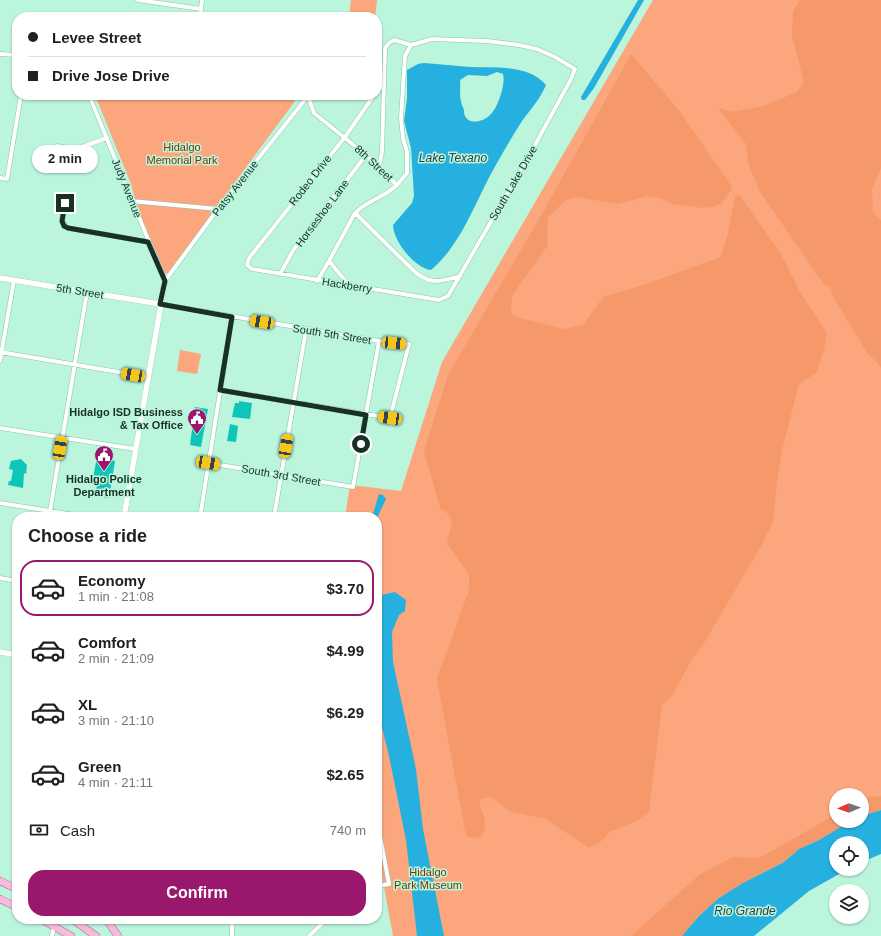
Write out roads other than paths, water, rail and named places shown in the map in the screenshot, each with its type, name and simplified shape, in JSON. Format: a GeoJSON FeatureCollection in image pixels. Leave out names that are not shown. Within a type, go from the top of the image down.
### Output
{"type":"FeatureCollection","features":[{"type":"Feature","properties":{"kind":"main road"},"geometry":{"type":"LineString","coordinates":[[0,881],[12,882]]}},
{"type":"Feature","properties":{"kind":"main road"},"geometry":{"type":"LineString","coordinates":[[0,881],[12,887]]}},
{"type":"Feature","properties":{"kind":"main road"},"geometry":{"type":"LineString","coordinates":[[0,899],[12,904]]}},
{"type":"Feature","properties":{"kind":"main road"},"geometry":{"type":"LineString","coordinates":[[57,924],[71,936]]}},
{"type":"Feature","properties":{"kind":"main road"},"geometry":{"type":"LineString","coordinates":[[79,924],[96,936]]}},
{"type":"Feature","properties":{"kind":"main road"},"geometry":{"type":"LineString","coordinates":[[110,924],[118,936]]}},
{"type":"Feature","properties":{"kind":"street"},"geometry":{"type":"LineString","coordinates":[[140,0],[201,9]]}},
{"type":"Feature","properties":{"kind":"street"},"geometry":{"type":"LineString","coordinates":[[201,12],[202,0]]}},
{"type":"Feature","properties":{"kind":"street","name":"South Lake Drive"},"geometry":{"type":"LineString","coordinates":[[411,45],[432,39],[486,41],[519,45],[536,49],[555,57],[575,69],[529,156],[448,296]]}},
{"type":"Feature","properties":{"kind":"street"},"geometry":{"type":"LineString","coordinates":[[379,167],[382,152],[385,48],[389,42],[394,40],[399,40],[411,45]]}},
{"type":"Feature","properties":{"kind":"street","name":"8th Street"},"geometry":{"type":"LineString","coordinates":[[309,100],[314,113],[366,155],[397,185],[407,173],[407,152],[403,138],[401,118],[405,56],[411,45]]}},
{"type":"Feature","properties":{"kind":"street"},"geometry":{"type":"LineString","coordinates":[[0,54],[12,55]]}},
{"type":"Feature","properties":{"kind":"street"},"geometry":{"type":"LineString","coordinates":[[0,178],[7,179],[20,100]]}},
{"type":"Feature","properties":{"kind":"street","name":"Judy Avenue"},"geometry":{"type":"LineString","coordinates":[[91,100],[131,201],[165,281]]}},
{"type":"Feature","properties":{"kind":"street","name":"Patsy Avenue"},"geometry":{"type":"LineString","coordinates":[[165,281],[218,209],[305,100]]}},
{"type":"Feature","properties":{"kind":"street","name":"Rodeo Drive"},"geometry":{"type":"LineString","coordinates":[[247,265],[250,258],[344,137],[370,100]]}},
{"type":"Feature","properties":{"kind":"street"},"geometry":{"type":"LineString","coordinates":[[57,146],[76,150],[107,138]]}},
{"type":"Feature","properties":{"kind":"street","name":"Horseshoe Lane"},"geometry":{"type":"LineString","coordinates":[[280,274],[294,249],[366,155]]}},
{"type":"Feature","properties":{"kind":"street"},"geometry":{"type":"LineString","coordinates":[[317,281],[355,213],[360,207],[381,198],[397,185]]}},
{"type":"Feature","properties":{"kind":"street"},"geometry":{"type":"LineString","coordinates":[[131,201],[218,209]]}},
{"type":"Feature","properties":{"kind":"street"},"geometry":{"type":"LineString","coordinates":[[65,203],[62,221],[64,226],[68,228],[148,242]]}},
{"type":"Feature","properties":{"kind":"street"},"geometry":{"type":"LineString","coordinates":[[355,213],[416,273],[427,280],[438,281],[458,277]]}},
{"type":"Feature","properties":{"kind":"street"},"geometry":{"type":"LineString","coordinates":[[329,261],[349,285]]}},
{"type":"Feature","properties":{"kind":"street","name":"Hackberry"},"geometry":{"type":"LineString","coordinates":[[247,265],[252,269],[317,281],[439,300],[448,296]]}},
{"type":"Feature","properties":{"kind":"street","name":"5th Street"},"geometry":{"type":"LineString","coordinates":[[0,278],[160,304]]}},
{"type":"Feature","properties":{"kind":"street"},"geometry":{"type":"LineString","coordinates":[[0,361],[14,280]]}},
{"type":"Feature","properties":{"kind":"street"},"geometry":{"type":"LineString","coordinates":[[125,512],[165,281]]}},
{"type":"Feature","properties":{"kind":"street"},"geometry":{"type":"LineString","coordinates":[[50,511],[87,292]]}},
{"type":"Feature","properties":{"kind":"street","name":"South 5th Street"},"geometry":{"type":"LineString","coordinates":[[160,304],[379,342],[409,344],[390,418],[366,415]]}},
{"type":"Feature","properties":{"kind":"street"},"geometry":{"type":"LineString","coordinates":[[201,512],[232,317]]}},
{"type":"Feature","properties":{"kind":"street"},"geometry":{"type":"LineString","coordinates":[[275,512],[306,330]]}},
{"type":"Feature","properties":{"kind":"street"},"geometry":{"type":"LineString","coordinates":[[220,390],[366,415],[379,342]]}},
{"type":"Feature","properties":{"kind":"street"},"geometry":{"type":"LineString","coordinates":[[1,352],[148,377]]}},
{"type":"Feature","properties":{"kind":"street","name":"South 3rd Street"},"geometry":{"type":"LineString","coordinates":[[208,463],[353,487],[366,415]]}},
{"type":"Feature","properties":{"kind":"street"},"geometry":{"type":"LineString","coordinates":[[0,428],[135,449]]}},
{"type":"Feature","properties":{"kind":"street"},"geometry":{"type":"LineString","coordinates":[[0,503],[56,512]]}},
{"type":"Feature","properties":{"kind":"street"},"geometry":{"type":"LineString","coordinates":[[0,578],[12,580]]}},
{"type":"Feature","properties":{"kind":"street"},"geometry":{"type":"LineString","coordinates":[[0,652],[12,654]]}},
{"type":"Feature","properties":{"kind":"street"},"geometry":{"type":"LineString","coordinates":[[382,845],[390,884],[382,885]]}},
{"type":"Feature","properties":{"kind":"street"},"geometry":{"type":"LineString","coordinates":[[52,936],[55,924]]}},
{"type":"Feature","properties":{"kind":"street"},"geometry":{"type":"LineString","coordinates":[[232,924],[232,936]]}},
{"type":"Feature","properties":{"kind":"street"},"geometry":{"type":"LineString","coordinates":[[309,936],[321,925]]}},
{"type":"Feature","properties":{"kind":"water"},"geometry":{"type":"Polygon","coordinates":[[[638,0],[644,0],[594,88],[585,100],[582,100],[581,97],[638,0]]]}},
{"type":"Feature","properties":{"kind":"water","name":"Lake Texano"},"geometry":{"type":"Polygon","coordinates":[[[424,63],[470,67],[511,68],[530,73],[539,78],[546,85],[503,152],[468,220],[452,247],[431,270],[418,264],[406,252],[397,238],[393,225],[412,203],[414,196],[411,148],[404,121],[407,98],[407,70],[418,64],[424,63]],[[497,72],[487,76],[468,75],[460,80],[461,102],[467,119],[474,122],[485,119],[494,111],[501,95],[504,78],[503,74],[497,72]]]}},
{"type":"Feature","properties":{"kind":"water"},"geometry":{"type":"Polygon","coordinates":[[[379,494],[383,495],[386,499],[380,512],[374,512],[379,494]]]}},
{"type":"Feature","properties":{"kind":"water"},"geometry":{"type":"Polygon","coordinates":[[[395,592],[406,600],[405,611],[399,615],[392,632],[393,662],[416,769],[423,829],[444,936],[417,936],[406,840],[382,727],[382,595],[395,592]]]}},
{"type":"Feature","properties":{"kind":"water","name":"Rio Grande"},"geometry":{"type":"Polygon","coordinates":[[[881,810],[881,854],[869,859],[869,836],[829,836],[829,876],[836,876],[809,891],[754,936],[682,936],[699,916],[719,898],[743,883],[784,862],[799,849],[819,840],[839,828],[869,828],[869,814],[881,810]]]}},
{"type":"Feature","properties":{"kind":"place","name":"Hidalgo ISD Business & Tax Office"},"geometry":{"type":"Point","coordinates":[197,435]}},
{"type":"Feature","properties":{"kind":"place","name":"Hidalgo Police Department"},"geometry":{"type":"Point","coordinates":[104,472]}},
{"type":"Feature","properties":{"kind":"park label","name":"Hidalgo Memorial Park"},"geometry":{"type":"Point","coordinates":[182,153]}},
{"type":"Feature","properties":{"kind":"park label","name":"Hidalgo Park Museum"},"geometry":{"type":"Point","coordinates":[428,878]}}]}
